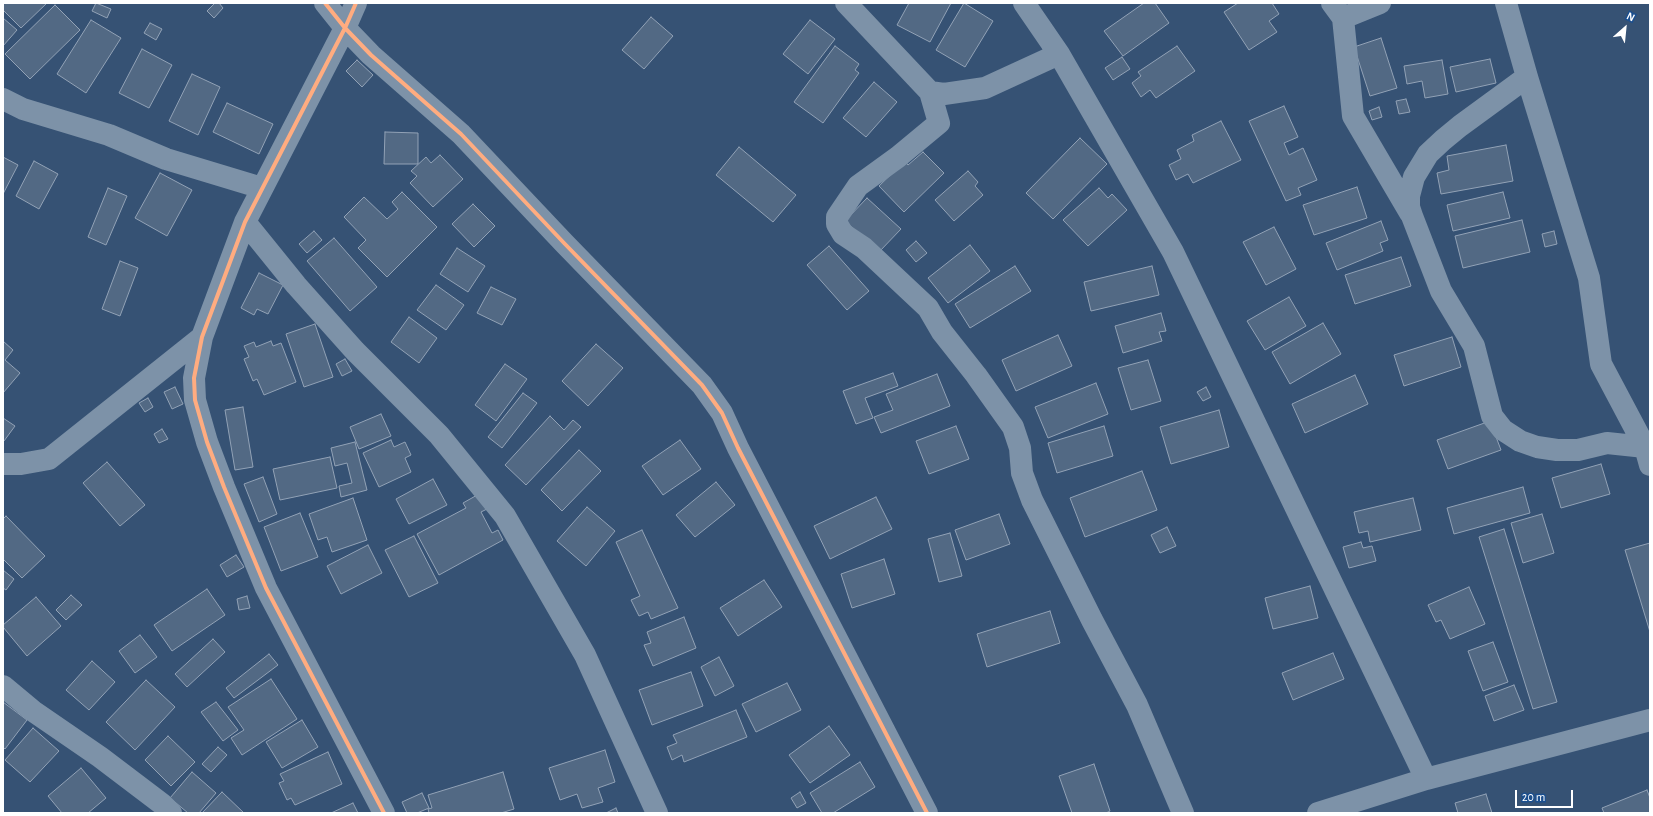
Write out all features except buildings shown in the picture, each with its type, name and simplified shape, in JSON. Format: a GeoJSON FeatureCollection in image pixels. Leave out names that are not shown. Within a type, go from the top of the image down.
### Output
{"type":"FeatureCollection","features":[{"type":"Feature","properties":{"kind":"street"},"geometry":{"type":"LineString","coordinates":[[325,3],[345,28],[372,55],[461,134],[706,390],[722,413],[738,448],[927,813]]}},
{"type":"Feature","properties":{"kind":"street"},"geometry":{"type":"LineString","coordinates":[[356,3],[345,28],[245,222],[202,337],[194,378],[195,400],[207,442],[266,588],[384,813]]}},
{"type":"Feature","properties":{"kind":"street"},"geometry":{"type":"LineString","coordinates":[[846,3],[930,92],[939,123],[898,157],[858,186],[837,217],[837,224],[843,234],[864,248],[928,308],[942,332],[1013,427],[1020,448],[1022,473],[1032,500],[1092,620],[1137,705],[1183,813]]}},
{"type":"Feature","properties":{"kind":"street"},"geometry":{"type":"LineString","coordinates":[[1024,3],[1059,54],[1173,252],[1426,779]]}},
{"type":"Feature","properties":{"kind":"street"},"geometry":{"type":"LineString","coordinates":[[1380,3],[1338,10],[1353,116],[1412,216]]}},
{"type":"Feature","properties":{"kind":"street"},"geometry":{"type":"LineString","coordinates":[[1506,3],[1527,77],[1590,278],[1601,364],[1648,456]]}},
{"type":"Feature","properties":{"kind":"street"},"geometry":{"type":"LineString","coordinates":[[930,92],[944,94],[985,88],[1059,54]]}},
{"type":"Feature","properties":{"kind":"street"},"geometry":{"type":"LineString","coordinates":[[1527,77],[1460,126],[1442,140],[1428,154],[1414,177],[1409,196],[1409,207],[1441,291],[1474,346],[1492,416],[1503,430],[1520,441],[1531,445],[1557,450],[1578,450],[1607,443],[1648,456]]}},
{"type":"Feature","properties":{"kind":"street"},"geometry":{"type":"LineString","coordinates":[[3,100],[23,109],[109,136],[166,160],[262,188]]}},
{"type":"Feature","properties":{"kind":"street"},"geometry":{"type":"LineString","coordinates":[[245,222],[296,285],[355,351],[439,435],[504,516],[585,655],[657,813]]}},
{"type":"Feature","properties":{"kind":"street"},"geometry":{"type":"LineString","coordinates":[[3,464],[22,464],[49,459],[202,337]]}},
{"type":"Feature","properties":{"kind":"street"},"geometry":{"type":"LineString","coordinates":[[3,686],[33,711],[119,771],[162,804],[171,813]]}},
{"type":"Feature","properties":{"kind":"street"},"geometry":{"type":"LineString","coordinates":[[1318,813],[1426,779],[1650,720]]}},
{"type":"Feature","properties":{"kind":"cycle path"},"geometry":{"type":"LineString","coordinates":[[325,3],[345,28],[371,55],[461,134],[702,385],[722,413],[738,448],[927,813]]}},
{"type":"Feature","properties":{"kind":"cycle path"},"geometry":{"type":"LineString","coordinates":[[356,3],[345,28],[245,222],[202,337],[194,378],[195,400],[207,442],[266,588],[384,813]]}}]}
